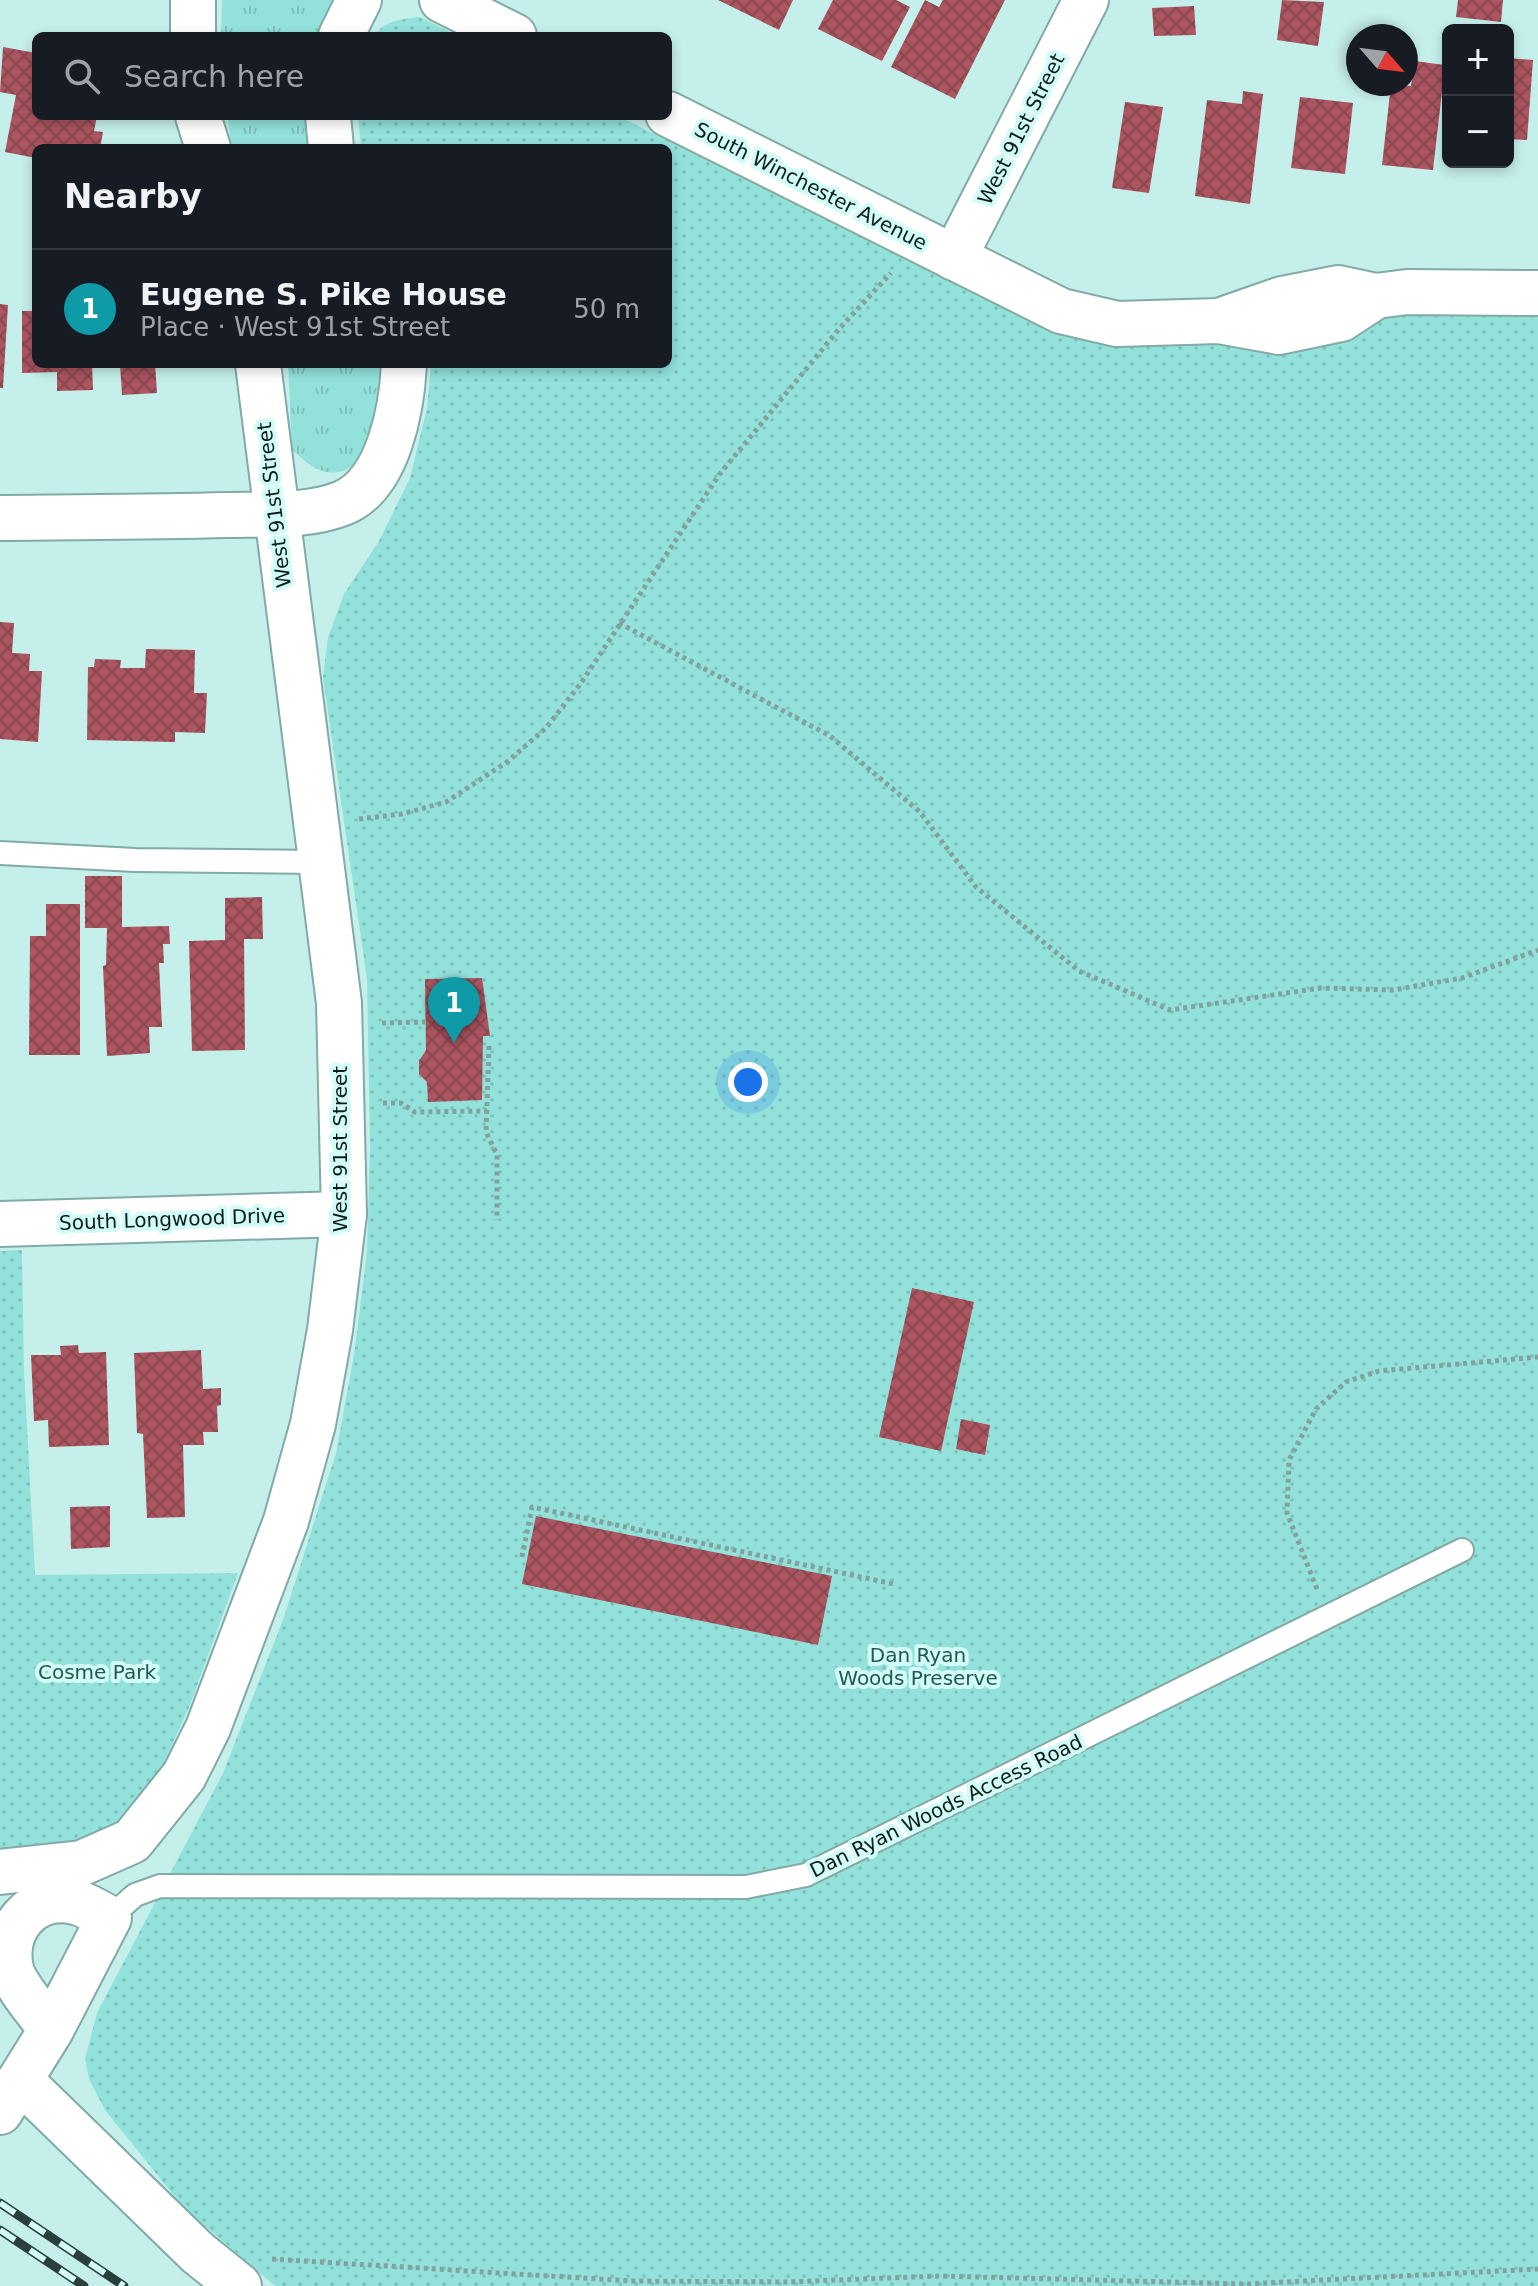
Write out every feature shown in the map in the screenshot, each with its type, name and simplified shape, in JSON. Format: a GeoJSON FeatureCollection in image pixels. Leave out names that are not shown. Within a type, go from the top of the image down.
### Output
{"type":"FeatureCollection","features":[{"type":"Feature","properties":{"kind":"street"},"geometry":{"type":"LineString","coordinates":[[193,0],[193,32]]}},
{"type":"Feature","properties":{"kind":"street"},"geometry":{"type":"LineString","coordinates":[[343,32],[359,0]]}},
{"type":"Feature","properties":{"kind":"street"},"geometry":{"type":"LineString","coordinates":[[442,0],[506,32]]}},
{"type":"Feature","properties":{"kind":"street","name":"West 91st Street"},"geometry":{"type":"LineString","coordinates":[[954,258],[1086,0]]}},
{"type":"Feature","properties":{"kind":"street","name":"South Winchester Avenue"},"geometry":{"type":"LineString","coordinates":[[672,116],[1061,311],[1117,324],[1219,321],[1282,299],[1338,288],[1376,296],[1407,292],[1538,293]]}},
{"type":"Feature","properties":{"kind":"street"},"geometry":{"type":"LineString","coordinates":[[199,120],[207,144]]}},
{"type":"Feature","properties":{"kind":"street"},"geometry":{"type":"LineString","coordinates":[[328,120],[331,144]]}},
{"type":"Feature","properties":{"kind":"street","name":"West 91st Street"},"geometry":{"type":"LineString","coordinates":[[0,1872],[82,1863],[132,1841],[184,1776],[208,1728],[286,1521],[313,1424],[344,1214],[339,1003],[258,368]]}},
{"type":"Feature","properties":{"kind":"street"},"geometry":{"type":"LineString","coordinates":[[0,518],[275,514],[344,503],[364,487],[388,453],[403,393],[404,368]]}},
{"type":"Feature","properties":{"kind":"street","name":"South Longwood Drive"},"geometry":{"type":"LineString","coordinates":[[0,1224],[344,1214]]}},
{"type":"Feature","properties":{"kind":"street"},"geometry":{"type":"LineString","coordinates":[[51,2030],[12,1973],[7,1948],[15,1922],[31,1906],[51,1901],[76,1902],[109,1918],[51,2030],[10,2096],[239,2286]]}},
{"type":"Feature","properties":{"kind":"lane"},"geometry":{"type":"LineString","coordinates":[[0,853],[135,860],[319,862]]}},
{"type":"Feature","properties":{"kind":"lane","name":"Dan Ryan Woods Access Road"},"geometry":{"type":"LineString","coordinates":[[109,1918],[135,1895],[160,1886],[746,1887],[806,1875],[1462,1550]]}},
{"type":"Feature","properties":{"kind":"path"},"geometry":{"type":"LineString","coordinates":[[362,818],[402,814],[446,802],[507,762],[546,728],[581,683],[719,475],[829,340],[887,281],[893,269]]}},
{"type":"Feature","properties":{"kind":"path"},"geometry":{"type":"LineString","coordinates":[[619,623],[830,736],[920,812],[976,887],[1079,971],[1170,1010],[1321,988],[1393,990],[1462,978],[1538,950]]}},
{"type":"Feature","properties":{"kind":"path"},"geometry":{"type":"LineString","coordinates":[[489,1046],[486,1132],[497,1155],[497,1220]]}},
{"type":"Feature","properties":{"kind":"path"},"geometry":{"type":"LineString","coordinates":[[341,1103],[401,1103],[415,1112],[487,1111]]}},
{"type":"Feature","properties":{"kind":"path"},"geometry":{"type":"LineString","coordinates":[[1328,1616],[1287,1513],[1289,1460],[1316,1409],[1346,1382],[1379,1371],[1538,1357]]}},
{"type":"Feature","properties":{"kind":"path"},"geometry":{"type":"LineString","coordinates":[[522,1557],[532,1507],[894,1584]]}},
{"type":"Feature","properties":{"kind":"path"},"geometry":{"type":"LineString","coordinates":[[198,2253],[647,2281],[788,2282],[939,2276],[1246,2284],[1538,2269]]}},
{"type":"Feature","properties":{"kind":"green space"},"geometry":{"type":"Polygon","coordinates":[[[222,0],[337,0],[322,32],[221,32],[222,0]]]}},
{"type":"Feature","properties":{"kind":"green space"},"geometry":{"type":"Polygon","coordinates":[[[420,17],[450,32],[377,32],[389,23],[420,17]]]}},
{"type":"Feature","properties":{"kind":"green space"},"geometry":{"type":"Polygon","coordinates":[[[228,120],[308,120],[312,144],[231,144],[228,120]]]}},
{"type":"Feature","properties":{"kind":"green space","name":"Dan Ryan Woods Preserve"},"geometry":{"type":"Polygon","coordinates":[[[358,120],[626,120],[1047,327],[1408,307],[1538,310],[1538,2286],[275,2286],[184,2208],[105,2110],[89,2079],[85,2059],[97,2013],[223,1773],[283,1620],[336,1453],[354,1355],[367,1252],[370,1148],[367,979],[323,678],[328,637],[344,594],[379,541],[410,478],[427,408],[431,368],[672,368],[672,144],[361,144],[358,120]]]}},
{"type":"Feature","properties":{"kind":"green space"},"geometry":{"type":"Polygon","coordinates":[[[288,368],[382,368],[380,398],[370,438],[362,455],[350,467],[336,472],[317,469],[292,450],[288,368]]]}},
{"type":"Feature","properties":{"kind":"green space","name":"Cosme Park"},"geometry":{"type":"Polygon","coordinates":[[[22,1250],[24,1371],[35,1575],[238,1573],[190,1705],[157,1778],[126,1821],[83,1849],[0,1852],[0,1251],[22,1250]]]}},
{"type":"Feature","properties":{"kind":"building"},"geometry":{"type":"Polygon","coordinates":[[[718,0],[793,0],[779,30],[718,0]]]}},
{"type":"Feature","properties":{"kind":"building"},"geometry":{"type":"Polygon","coordinates":[[[833,0],[896,0],[910,7],[882,61],[818,29],[833,0]]]}},
{"type":"Feature","properties":{"kind":"building"},"geometry":{"type":"Polygon","coordinates":[[[925,0],[939,7],[943,0],[1005,0],[955,99],[891,67],[925,0]]]}},
{"type":"Feature","properties":{"kind":"building"},"geometry":{"type":"Polygon","coordinates":[[[1282,0],[1324,2],[1318,46],[1277,40],[1282,0]]]}},
{"type":"Feature","properties":{"kind":"building"},"geometry":{"type":"Polygon","coordinates":[[[1458,0],[1503,0],[1501,22],[1456,17],[1458,0]]]}},
{"type":"Feature","properties":{"kind":"building"},"geometry":{"type":"Polygon","coordinates":[[[1194,6],[1196,35],[1154,36],[1152,8],[1194,6]]]}},
{"type":"Feature","properties":{"kind":"building"},"geometry":{"type":"Polygon","coordinates":[[[3,47],[32,52],[32,120],[96,120],[94,131],[103,132],[101,144],[32,144],[32,157],[5,152],[16,95],[0,92],[3,47]]]}},
{"type":"Feature","properties":{"kind":"building"},"geometry":{"type":"Polygon","coordinates":[[[1514,58],[1533,60],[1527,140],[1514,139],[1514,58]]]}},
{"type":"Feature","properties":{"kind":"building"},"geometry":{"type":"Polygon","coordinates":[[[1418,62],[1442,65],[1433,170],[1382,165],[1390,96],[1418,96],[1418,62]]]}},
{"type":"Feature","properties":{"kind":"building"},"geometry":{"type":"Polygon","coordinates":[[[1243,91],[1263,94],[1250,204],[1195,196],[1207,100],[1242,104],[1243,91]]]}},
{"type":"Feature","properties":{"kind":"building"},"geometry":{"type":"Polygon","coordinates":[[[1300,97],[1353,103],[1345,174],[1291,168],[1300,97]]]}},
{"type":"Feature","properties":{"kind":"building"},"geometry":{"type":"Polygon","coordinates":[[[1125,102],[1163,107],[1149,193],[1112,188],[1125,102]]]}},
{"type":"Feature","properties":{"kind":"building"},"geometry":{"type":"Polygon","coordinates":[[[0,304],[8,305],[3,388],[0,388],[0,304]]]}},
{"type":"Feature","properties":{"kind":"building"},"geometry":{"type":"Polygon","coordinates":[[[22,311],[32,311],[32,368],[92,368],[93,390],[57,391],[57,372],[22,373],[22,311]]]}},
{"type":"Feature","properties":{"kind":"building"},"geometry":{"type":"Polygon","coordinates":[[[120,368],[155,368],[157,393],[122,395],[120,368]]]}},
{"type":"Feature","properties":{"kind":"building"},"geometry":{"type":"Polygon","coordinates":[[[0,622],[14,623],[12,653],[30,654],[29,671],[42,671],[38,742],[0,739],[0,622]]]}},
{"type":"Feature","properties":{"kind":"building"},"geometry":{"type":"Polygon","coordinates":[[[146,649],[195,650],[194,693],[207,693],[205,733],[175,732],[175,742],[87,740],[88,667],[94,667],[95,659],[121,660],[120,668],[145,668],[146,649]]]}},
{"type":"Feature","properties":{"kind":"building"},"geometry":{"type":"Polygon","coordinates":[[[85,876],[122,876],[122,927],[169,926],[170,944],[163,944],[164,963],[159,963],[162,1027],[149,1027],[150,1053],[107,1056],[103,966],[106,965],[107,928],[85,928],[85,876]]]}},
{"type":"Feature","properties":{"kind":"building"},"geometry":{"type":"Polygon","coordinates":[[[262,897],[263,939],[244,939],[245,1050],[192,1051],[189,941],[225,940],[225,898],[262,897]]]}},
{"type":"Feature","properties":{"kind":"building"},"geometry":{"type":"Polygon","coordinates":[[[46,904],[80,904],[80,1055],[29,1055],[30,936],[46,936],[46,904]]]}},
{"type":"Feature","properties":{"kind":"building"},"geometry":{"type":"Polygon","coordinates":[[[482,978],[490,1036],[483,1036],[482,1100],[428,1102],[427,1082],[419,1074],[419,1061],[426,1050],[425,979],[482,978]]]}},
{"type":"Feature","properties":{"kind":"building"},"geometry":{"type":"Polygon","coordinates":[[[912,1288],[974,1302],[941,1451],[879,1437],[912,1288]]]}},
{"type":"Feature","properties":{"kind":"building"},"geometry":{"type":"Polygon","coordinates":[[[78,1345],[79,1353],[106,1352],[109,1445],[49,1447],[48,1420],[34,1421],[31,1355],[61,1355],[60,1346],[78,1345]]]}},
{"type":"Feature","properties":{"kind":"building"},"geometry":{"type":"Polygon","coordinates":[[[201,1350],[203,1389],[221,1388],[221,1405],[217,1406],[218,1432],[203,1432],[204,1445],[183,1445],[185,1517],[147,1518],[143,1434],[137,1433],[134,1353],[201,1350]]]}},
{"type":"Feature","properties":{"kind":"building"},"geometry":{"type":"Polygon","coordinates":[[[961,1419],[990,1425],[985,1455],[956,1449],[961,1419]]]}},
{"type":"Feature","properties":{"kind":"building"},"geometry":{"type":"Polygon","coordinates":[[[110,1506],[110,1547],[71,1549],[70,1507],[110,1506]]]}},
{"type":"Feature","properties":{"kind":"building"},"geometry":{"type":"Polygon","coordinates":[[[536,1516],[832,1576],[818,1645],[522,1584],[536,1516]]]}},
{"type":"Feature","properties":{"kind":"railway"},"geometry":{"type":"LineString","coordinates":[[0,2203],[124,2286]]}},
{"type":"Feature","properties":{"kind":"railway"},"geometry":{"type":"LineString","coordinates":[[0,2230],[84,2286]]}},
{"type":"Feature","properties":{"kind":"place","name":"Eugene S. Pike House"},"geometry":{"type":"Point","coordinates":[454,1043]}}]}
